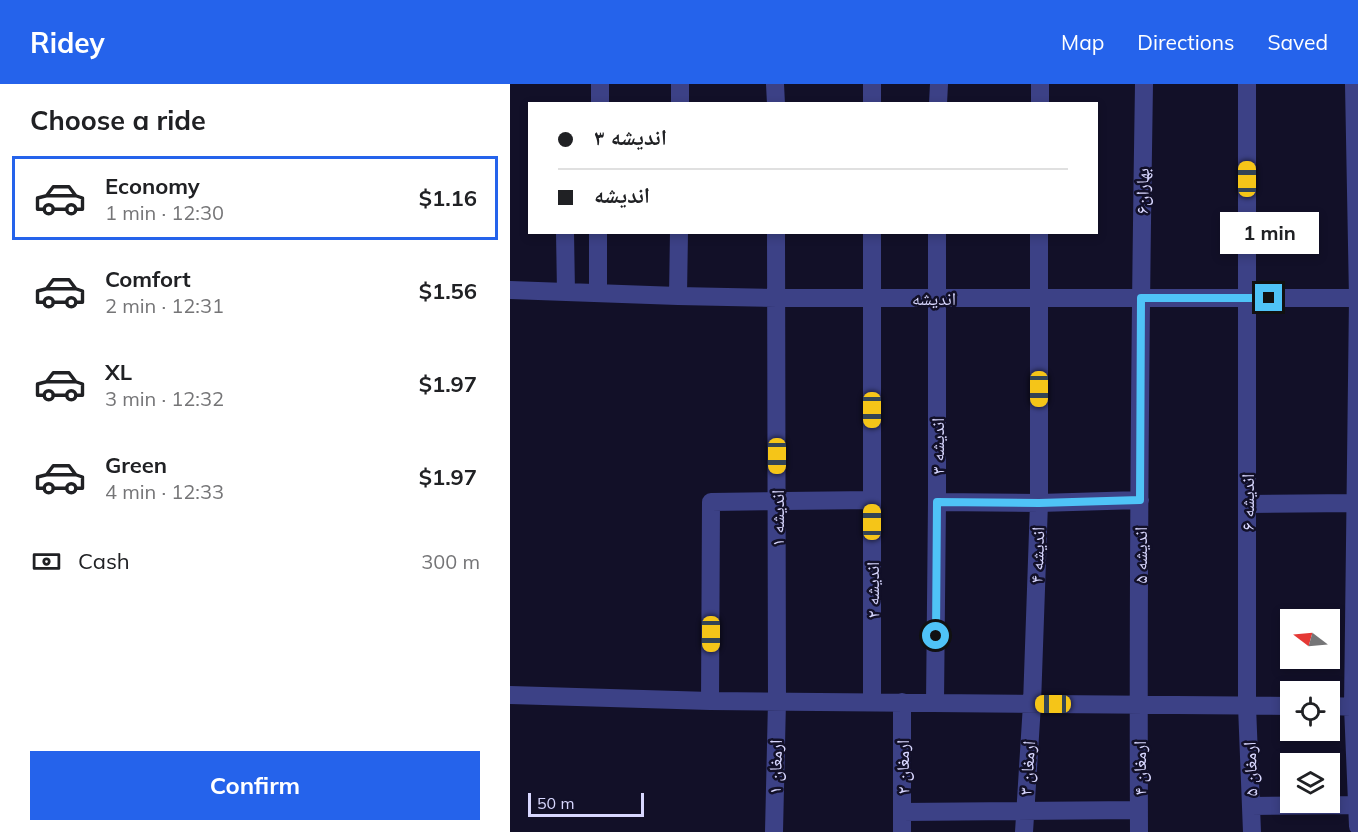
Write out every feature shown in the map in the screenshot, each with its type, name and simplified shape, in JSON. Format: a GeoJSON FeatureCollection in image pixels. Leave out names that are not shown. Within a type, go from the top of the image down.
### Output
{"type":"FeatureCollection","features":[{"type":"Feature","properties":{"kind":"street"},"geometry":{"type":"LineString","coordinates":[[600,84],[600,102]]}},
{"type":"Feature","properties":{"kind":"street"},"geometry":{"type":"LineString","coordinates":[[680,84],[680,102]]}},
{"type":"Feature","properties":{"kind":"street"},"geometry":{"type":"LineString","coordinates":[[775,84],[776,102]]}},
{"type":"Feature","properties":{"kind":"street"},"geometry":{"type":"LineString","coordinates":[[872,84],[872,102]]}},
{"type":"Feature","properties":{"kind":"street"},"geometry":{"type":"LineString","coordinates":[[938,102],[939,84]]}},
{"type":"Feature","properties":{"kind":"street"},"geometry":{"type":"LineString","coordinates":[[1040,84],[1040,102]]}},
{"type":"Feature","properties":{"kind":"street","name":"بهاران۶"},"geometry":{"type":"LineString","coordinates":[[1141,298],[1144,84]]}},
{"type":"Feature","properties":{"kind":"street","name":"اندیشه ۶"},"geometry":{"type":"LineString","coordinates":[[1247,84],[1247,706]]}},
{"type":"Feature","properties":{"kind":"street"},"geometry":{"type":"LineString","coordinates":[[1354,84],[1358,298],[1356,503],[1358,826]]}},
{"type":"Feature","properties":{"kind":"street"},"geometry":{"type":"LineString","coordinates":[[565,234],[566,292]]}},
{"type":"Feature","properties":{"kind":"street"},"geometry":{"type":"LineString","coordinates":[[598,234],[598,293]]}},
{"type":"Feature","properties":{"kind":"street"},"geometry":{"type":"LineString","coordinates":[[678,296],[679,234]]}},
{"type":"Feature","properties":{"kind":"street","name":"اندیشه ۱"},"geometry":{"type":"LineString","coordinates":[[776,234],[777,701]]}},
{"type":"Feature","properties":{"kind":"street","name":"اندیشه ۲"},"geometry":{"type":"LineString","coordinates":[[872,234],[872,702]]}},
{"type":"Feature","properties":{"kind":"street","name":"اندیشه ۳"},"geometry":{"type":"LineString","coordinates":[[935,703],[937,234]]}},
{"type":"Feature","properties":{"kind":"street","name":"اندیشه ۴"},"geometry":{"type":"LineString","coordinates":[[1032,704],[1039,503],[1039,234]]}},
{"type":"Feature","properties":{"kind":"street","name":"اندیشه"},"geometry":{"type":"LineString","coordinates":[[510,290],[777,298],[1358,298]]}},
{"type":"Feature","properties":{"kind":"street","name":"اندیشه ۵"},"geometry":{"type":"LineString","coordinates":[[1138,705],[1141,298]]}},
{"type":"Feature","properties":{"kind":"street"},"geometry":{"type":"LineString","coordinates":[[710,701],[711,502],[872,500]]}},
{"type":"Feature","properties":{"kind":"street"},"geometry":{"type":"LineString","coordinates":[[937,502],[1039,503],[1140,500]]}},
{"type":"Feature","properties":{"kind":"street"},"geometry":{"type":"LineString","coordinates":[[1247,504],[1356,503]]}},
{"type":"Feature","properties":{"kind":"street"},"geometry":{"type":"LineString","coordinates":[[510,695],[710,701],[1280,706]]}},
{"type":"Feature","properties":{"kind":"street","name":"ارمغان ۱"},"geometry":{"type":"LineString","coordinates":[[774,832],[777,701]]}},
{"type":"Feature","properties":{"kind":"street","name":"ارمغان ۲"},"geometry":{"type":"LineString","coordinates":[[902,702],[902,832]]}},
{"type":"Feature","properties":{"kind":"street","name":"ارمغان ۳"},"geometry":{"type":"LineString","coordinates":[[1024,832],[1032,704]]}},
{"type":"Feature","properties":{"kind":"street","name":"ارمغان ۴"},"geometry":{"type":"LineString","coordinates":[[1138,705],[1139,832]]}},
{"type":"Feature","properties":{"kind":"street","name":"ارمغان ۵"},"geometry":{"type":"LineString","coordinates":[[1247,706],[1252,832]]}},
{"type":"Feature","properties":{"kind":"street"},"geometry":{"type":"LineString","coordinates":[[1340,706],[1356,707]]}},
{"type":"Feature","properties":{"kind":"street"},"geometry":{"type":"LineString","coordinates":[[1251,806],[1357,805]]}},
{"type":"Feature","properties":{"kind":"street"},"geometry":{"type":"LineString","coordinates":[[902,812],[1139,810]]}},
{"type":"Feature","properties":{"kind":"route"},"geometry":{"type":"LineString","coordinates":[[936,636],[937,502],[1039,503],[1140,500],[1141,298],[1269,298]]}}]}
